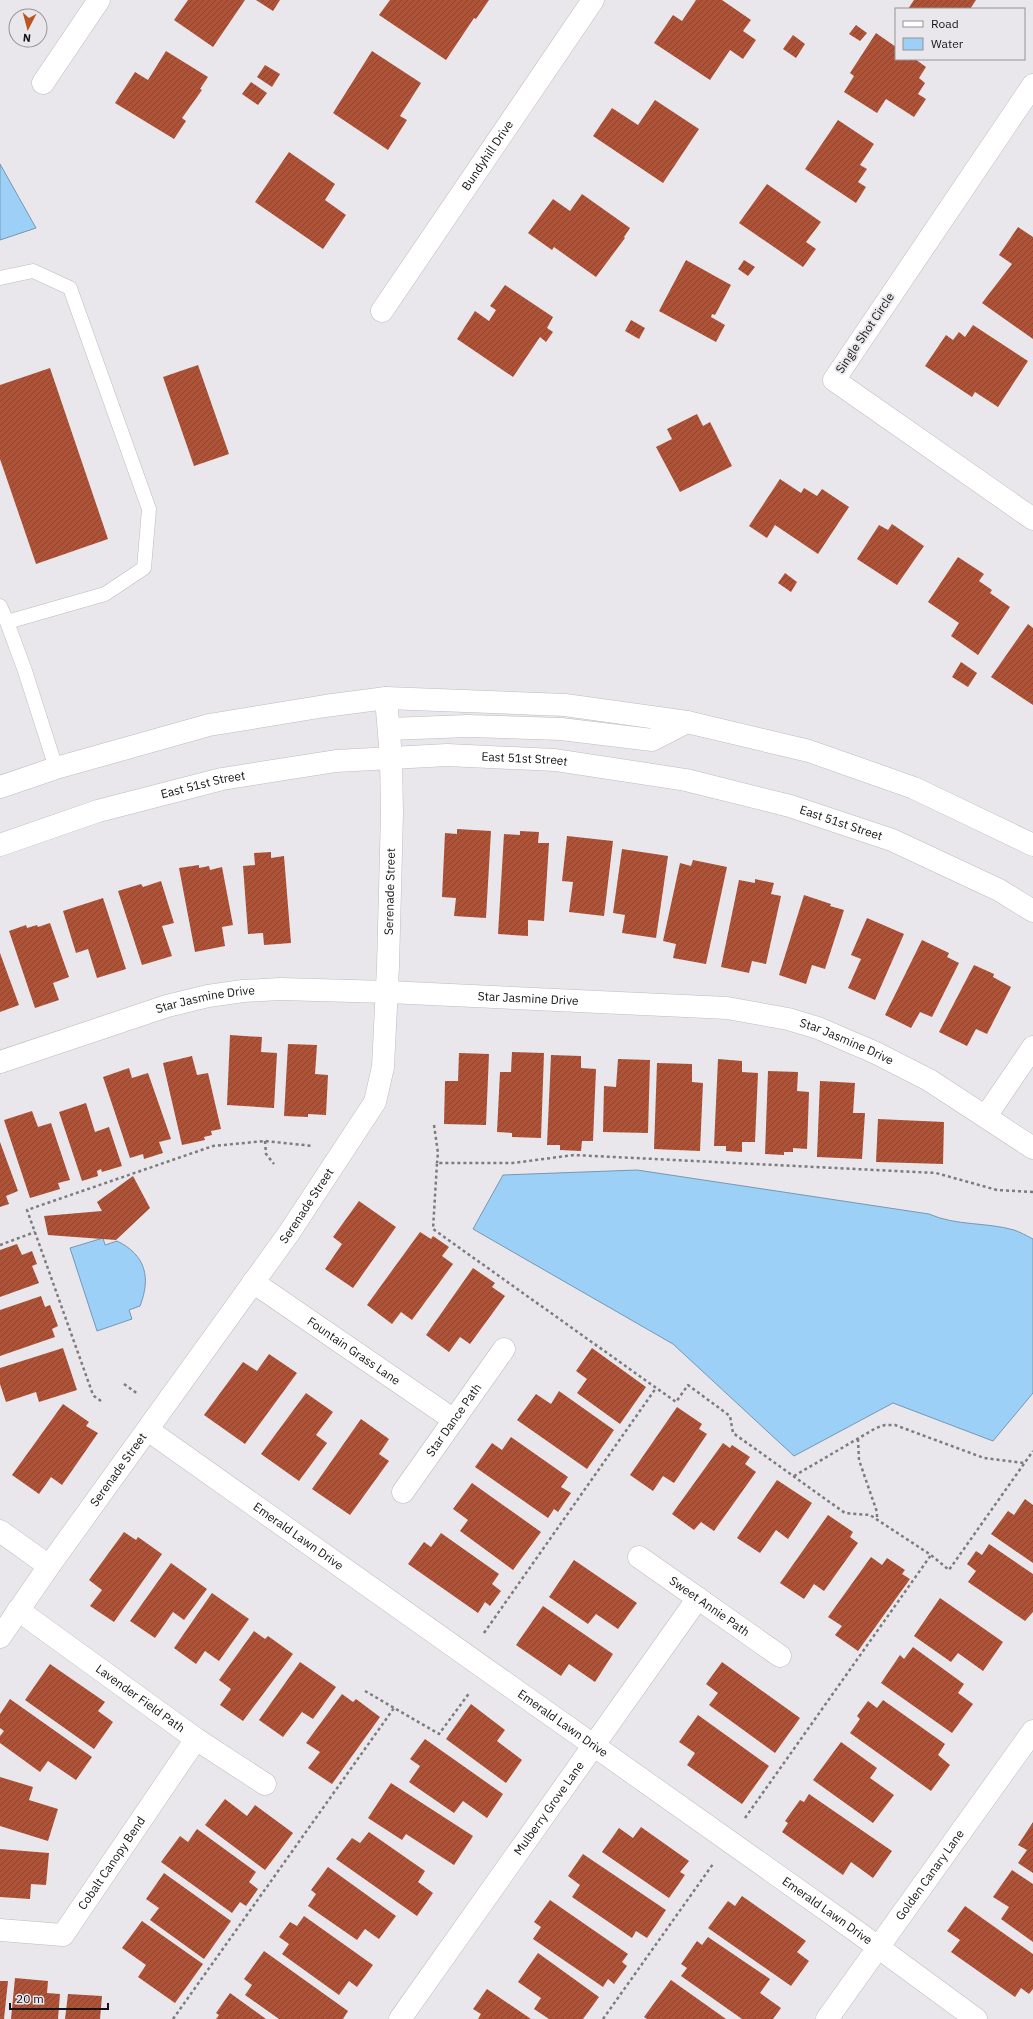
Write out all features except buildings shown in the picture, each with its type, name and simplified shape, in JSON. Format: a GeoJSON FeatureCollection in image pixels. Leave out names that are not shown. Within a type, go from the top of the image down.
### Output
{"type":"FeatureCollection","features":[{"type":"Feature","properties":{"kind":"street"},"geometry":{"type":"LineString","coordinates":[[43,83],[99,0]]}},
{"type":"Feature","properties":{"kind":"street","name":"Bundyhill Drive"},"geometry":{"type":"LineString","coordinates":[[382,311],[592,0]]}},
{"type":"Feature","properties":{"kind":"street","name":"Single Shot Circle"},"geometry":{"type":"LineString","coordinates":[[1033,86],[834,380],[1033,519]]}},
{"type":"Feature","properties":{"kind":"street"},"geometry":{"type":"LineString","coordinates":[[0,787],[56,768],[209,725],[325,706],[386,698],[565,705],[687,722],[810,751],[914,788],[1033,846]]}},
{"type":"Feature","properties":{"kind":"street","name":"Serenade Street"},"geometry":{"type":"LineString","coordinates":[[0,1637],[49,1566],[289,1233],[375,1102],[382,1067],[388,992],[392,813],[391,758],[386,698]]}},
{"type":"Feature","properties":{"kind":"street"},"geometry":{"type":"LineString","coordinates":[[389,729],[468,726],[561,729],[652,740],[687,722]]}},
{"type":"Feature","properties":{"kind":"street","name":"East 51st Street"},"geometry":{"type":"LineString","coordinates":[[0,845],[98,811],[222,779],[336,761],[447,756],[555,760],[686,780],[790,806],[892,840],[999,890],[1033,910]]}},
{"type":"Feature","properties":{"kind":"street","name":"Star Jasmine Drive"},"geometry":{"type":"LineString","coordinates":[[0,1062],[167,1006],[208,996],[243,991],[280,989],[388,992],[727,1008],[780,1017],[818,1028],[876,1054],[929,1080],[1033,1148]]}},
{"type":"Feature","properties":{"kind":"street"},"geometry":{"type":"LineString","coordinates":[[986,1116],[1033,1047]]}},
{"type":"Feature","properties":{"kind":"street","name":"Fountain Grass Lane"},"geometry":{"type":"LineString","coordinates":[[253,1282],[454,1420]]}},
{"type":"Feature","properties":{"kind":"street","name":"Star Dance Path"},"geometry":{"type":"LineString","coordinates":[[403,1492],[504,1350]]}},
{"type":"Feature","properties":{"kind":"street","name":"Emerald Lawn Drive"},"geometry":{"type":"LineString","coordinates":[[148,1430],[976,2019]]}},
{"type":"Feature","properties":{"kind":"street"},"geometry":{"type":"LineString","coordinates":[[0,1531],[49,1566]]}},
{"type":"Feature","properties":{"kind":"street","name":"Sweet Annie Path"},"geometry":{"type":"LineString","coordinates":[[639,1557],[780,1656]]}},
{"type":"Feature","properties":{"kind":"street","name":"Mulberry Grove Lane"},"geometry":{"type":"LineString","coordinates":[[400,2019],[698,1598]]}},
{"type":"Feature","properties":{"kind":"street","name":"Lavender Field Path"},"geometry":{"type":"LineString","coordinates":[[18,1610],[196,1739],[265,1784]]}},
{"type":"Feature","properties":{"kind":"street","name":"Golden Canary Lane"},"geometry":{"type":"LineString","coordinates":[[827,2019],[1033,1731]]}},
{"type":"Feature","properties":{"kind":"street","name":"Cobalt Canopy Bend"},"geometry":{"type":"LineString","coordinates":[[0,1930],[63,1935],[196,1739]]}},
{"type":"Feature","properties":{"kind":"lane"},"geometry":{"type":"LineString","coordinates":[[0,278],[33,271],[70,288],[150,509],[144,568],[105,594],[7,622]]}},
{"type":"Feature","properties":{"kind":"lane"},"geometry":{"type":"LineString","coordinates":[[0,606],[25,671],[56,768]]}},
{"type":"Feature","properties":{"kind":"path"},"geometry":{"type":"LineString","coordinates":[[434,1125],[438,1153],[433,1229],[676,1402],[688,1385],[730,1416],[733,1433],[845,1513],[870,1515],[931,1555],[949,1570],[1033,1451]]}},
{"type":"Feature","properties":{"kind":"path"},"geometry":{"type":"LineString","coordinates":[[265,1141],[266,1154],[274,1164]]}},
{"type":"Feature","properties":{"kind":"path"},"geometry":{"type":"LineString","coordinates":[[101,1401],[94,1396],[92,1392],[27,1210],[213,1146],[265,1141],[320,1147]]}},
{"type":"Feature","properties":{"kind":"path"},"geometry":{"type":"LineString","coordinates":[[437,1164],[513,1163],[574,1155],[936,1173],[997,1190],[1033,1192]]}},
{"type":"Feature","properties":{"kind":"path"},"geometry":{"type":"LineString","coordinates":[[0,1244],[35,1232]]}},
{"type":"Feature","properties":{"kind":"path"},"geometry":{"type":"LineString","coordinates":[[124,1384],[142,1396]]}},
{"type":"Feature","properties":{"kind":"path"},"geometry":{"type":"LineString","coordinates":[[482,1635],[656,1388]]}},
{"type":"Feature","properties":{"kind":"path"},"geometry":{"type":"LineString","coordinates":[[794,1476],[876,1428],[885,1425],[895,1425],[984,1458],[1024,1463]]}},
{"type":"Feature","properties":{"kind":"path"},"geometry":{"type":"LineString","coordinates":[[858,1439],[860,1460],[877,1512],[877,1519]]}},
{"type":"Feature","properties":{"kind":"path"},"geometry":{"type":"LineString","coordinates":[[743,1820],[931,1555]]}},
{"type":"Feature","properties":{"kind":"path"},"geometry":{"type":"LineString","coordinates":[[365,1691],[440,1734],[472,1689]]}},
{"type":"Feature","properties":{"kind":"path"},"geometry":{"type":"LineString","coordinates":[[173,2019],[394,1708]]}},
{"type":"Feature","properties":{"kind":"path"},"geometry":{"type":"LineString","coordinates":[[603,2019],[715,1861]]}},
{"type":"Feature","properties":{"kind":"water"},"geometry":{"type":"Polygon","coordinates":[[[0,164],[36,228],[0,240],[0,164]]]}},
{"type":"Feature","properties":{"kind":"water"},"geometry":{"type":"Polygon","coordinates":[[[637,1170],[929,1214],[939,1218],[960,1222],[1014,1230],[1033,1239],[1033,1393],[993,1441],[893,1403],[794,1456],[673,1344],[473,1229],[503,1175],[637,1170]]]}},
{"type":"Feature","properties":{"kind":"water"},"geometry":{"type":"Polygon","coordinates":[[[103,1238],[105,1245],[117,1241],[134,1253],[144,1268],[145,1286],[140,1306],[129,1310],[132,1319],[97,1331],[70,1248],[103,1238]]]}}]}
